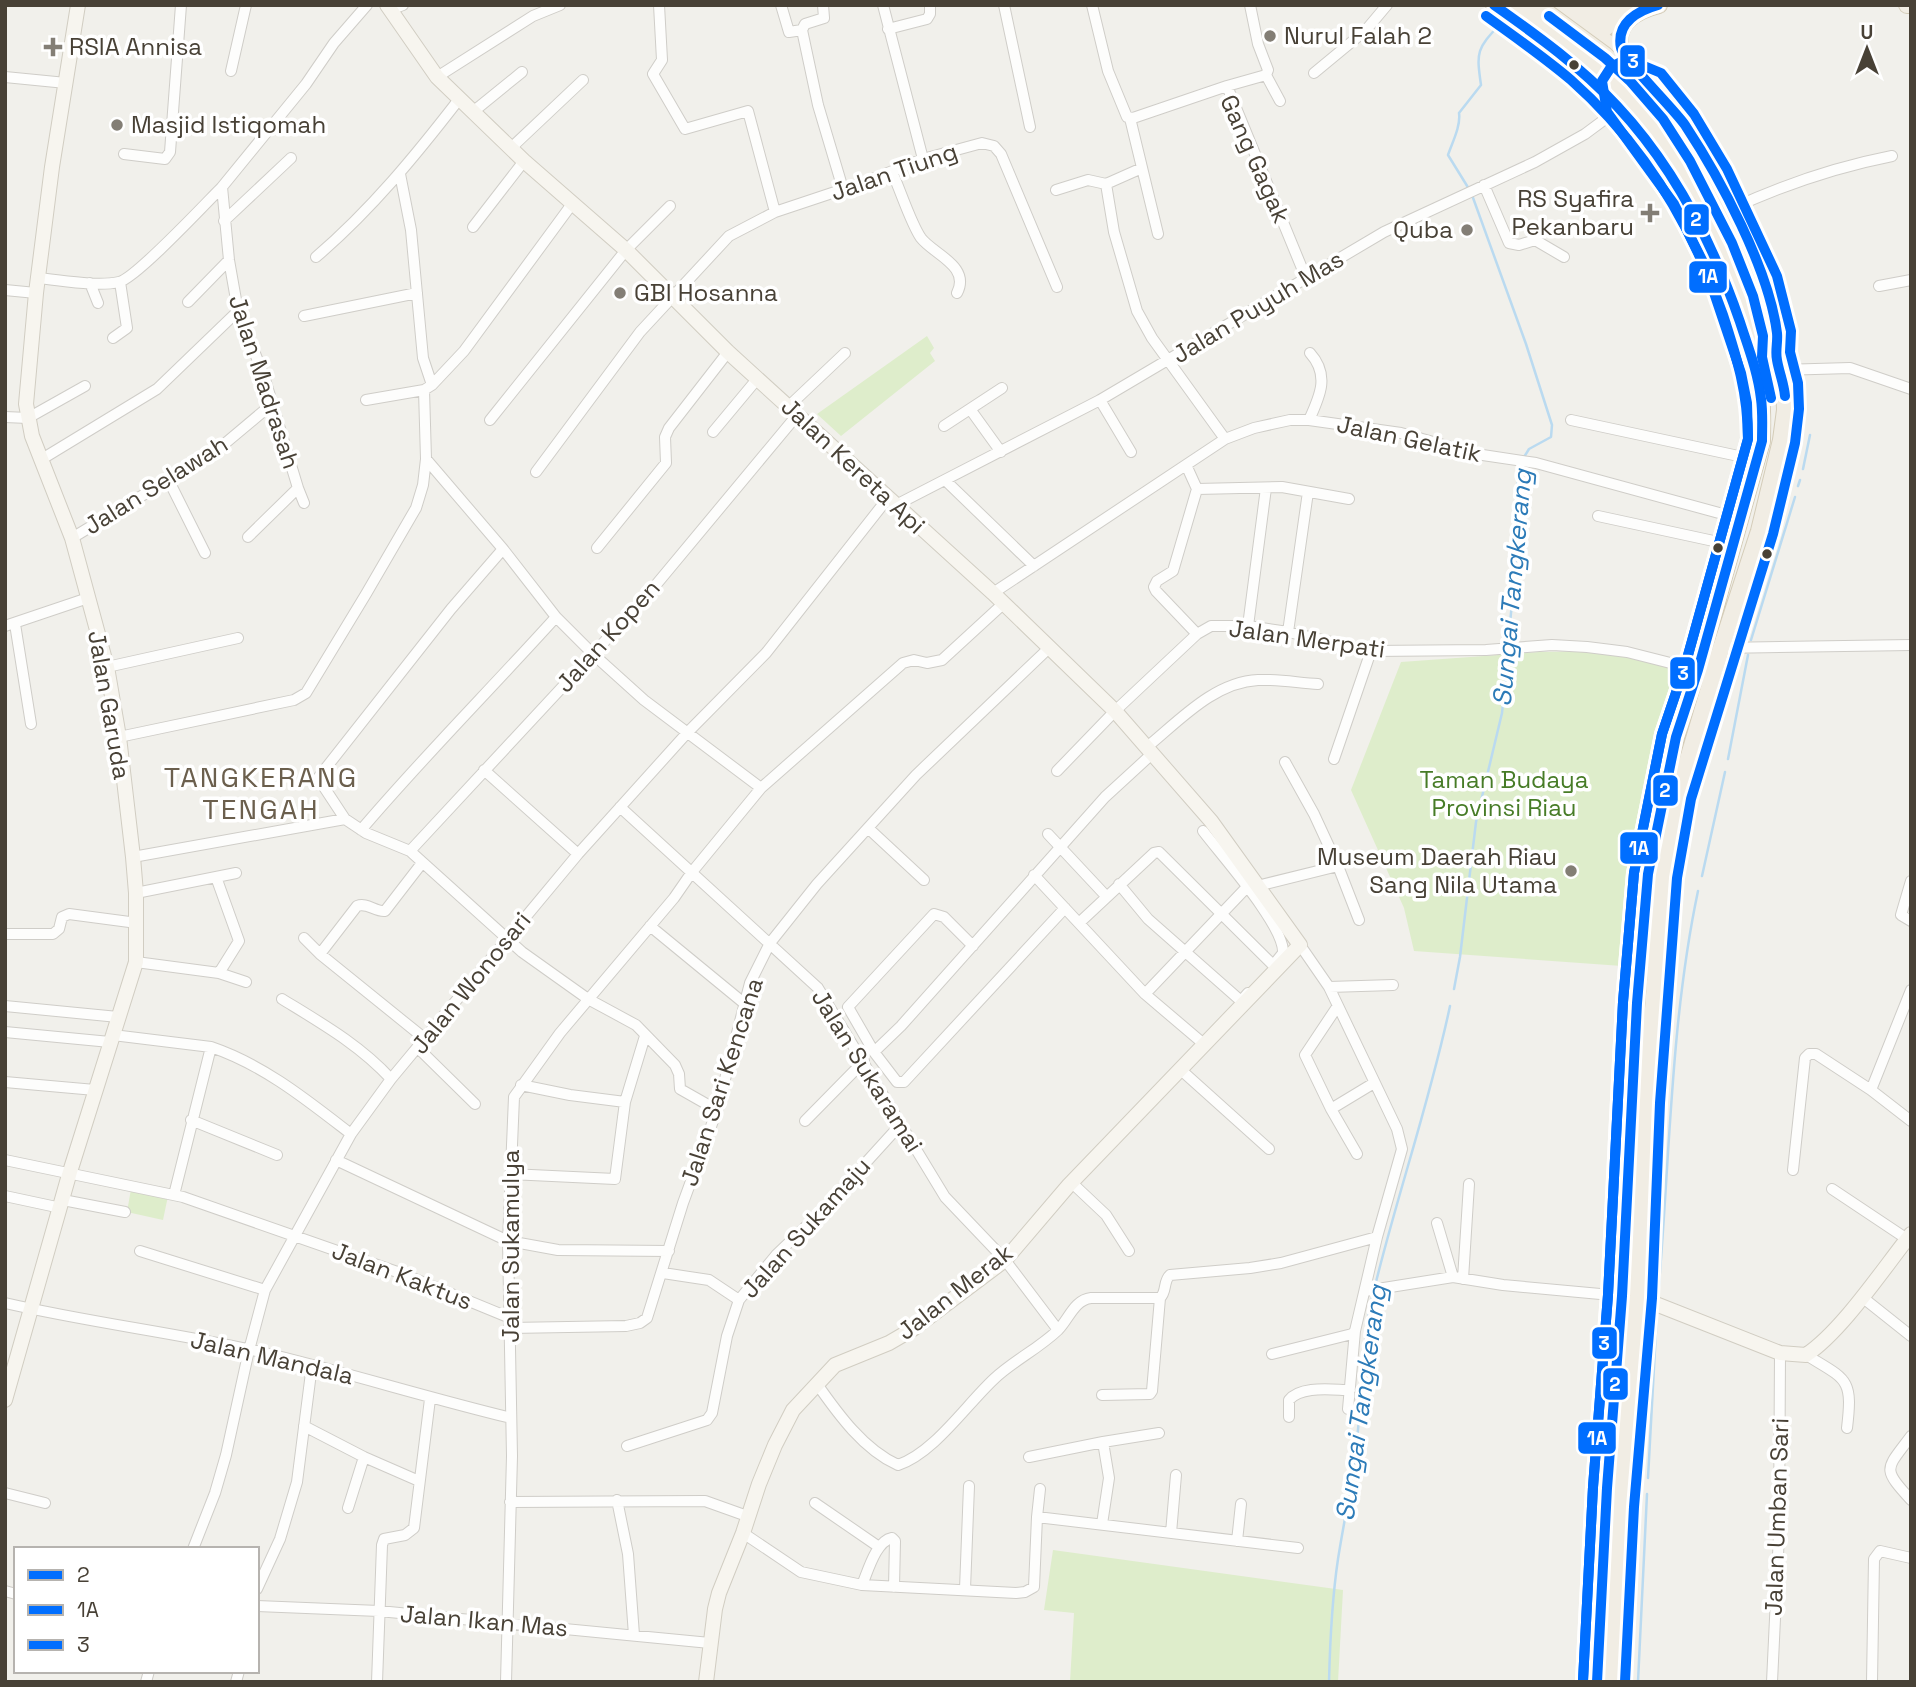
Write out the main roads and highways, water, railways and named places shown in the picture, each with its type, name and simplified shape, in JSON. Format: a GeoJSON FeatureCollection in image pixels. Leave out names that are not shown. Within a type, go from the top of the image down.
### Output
{"type":"FeatureCollection","features":[{"type":"Feature","properties":{"kind":"main road"},"geometry":{"type":"LineString","coordinates":[[1494,5],[1572,63],[1619,108],[1686,197],[1724,275],[1759,389],[1762,441],[1698,670],[1676,737],[1648,874],[1635,1029],[1630,1297],[1611,1682]]}},
{"type":"Feature","properties":{"kind":"main road"},"geometry":{"type":"LineString","coordinates":[[1505,5],[1526,18],[1535,14],[1537,5],[1605,55],[1647,97],[1680,140],[1708,187],[1750,279],[1762,337],[1764,374],[1759,389]]}},
{"type":"Feature","properties":{"kind":"main road"},"geometry":{"type":"LineString","coordinates":[[1513,5],[1601,71],[1651,125],[1694,188],[1723,243],[1762,337],[1776,353]]}},
{"type":"Feature","properties":{"kind":"main road"},"geometry":{"type":"LineString","coordinates":[[1557,5],[1622,54],[1651,83],[1683,122],[1702,152],[1763,280],[1777,333],[1776,353],[1784,385],[1785,410],[1781,440],[1759,531],[1677,796],[1663,876],[1630,1297],[1607,1488],[1597,1682]]}},
{"type":"Feature","properties":{"kind":"main road"},"geometry":{"type":"LineString","coordinates":[[1570,5],[1595,9],[1610,5]]}},
{"type":"Feature","properties":{"kind":"main road"},"geometry":{"type":"LineString","coordinates":[[1558,52],[1584,24],[1616,5]]}},
{"type":"Feature","properties":{"kind":"main road"},"geometry":{"type":"LineString","coordinates":[[1572,63],[1598,35],[1635,5]]}},
{"type":"Feature","properties":{"kind":"main road"},"geometry":{"type":"LineString","coordinates":[[1622,54],[1618,37],[1622,26],[1640,12],[1659,5]]}},
{"type":"Feature","properties":{"kind":"main road"},"geometry":{"type":"LineString","coordinates":[[1619,108],[1619,97],[1615,89],[1620,77],[1628,74],[1651,83]]}},
{"type":"Feature","properties":{"kind":"waterway","name":"Sungai Tangkerang"},"geometry":{"type":"LineString","coordinates":[[1469,189],[1448,155],[1457,129],[1459,113],[1481,85],[1480,51],[1500,24]]}},
{"type":"Feature","properties":{"kind":"waterway","name":"Sungai Tangkerang"},"geometry":{"type":"LineString","coordinates":[[1472,195],[1552,425],[1551,437],[1529,449],[1524,457]]}},
{"type":"Feature","properties":{"kind":"waterway"},"geometry":{"type":"LineString","coordinates":[[1793,344],[1797,361]]}},
{"type":"Feature","properties":{"kind":"waterway"},"geometry":{"type":"LineString","coordinates":[[1802,394],[1805,407]]}},
{"type":"Feature","properties":{"kind":"waterway"},"geometry":{"type":"LineString","coordinates":[[1803,469],[1810,435]]}},
{"type":"Feature","properties":{"kind":"waterway","name":"Sungai Tangkerang"},"geometry":{"type":"LineString","coordinates":[[1508,645],[1517,549],[1517,486],[1522,463]]}},
{"type":"Feature","properties":{"kind":"waterway"},"geometry":{"type":"LineString","coordinates":[[1798,486],[1800,480]]}},
{"type":"Feature","properties":{"kind":"waterway"},"geometry":{"type":"LineString","coordinates":[[1751,640],[1795,497]]}},
{"type":"Feature","properties":{"kind":"waterway","name":"Sungai Tangkerang"},"geometry":{"type":"LineString","coordinates":[[1454,989],[1476,822],[1502,713],[1508,651]]}},
{"type":"Feature","properties":{"kind":"waterway"},"geometry":{"type":"LineString","coordinates":[[1728,759],[1748,655]]}},
{"type":"Feature","properties":{"kind":"waterway"},"geometry":{"type":"LineString","coordinates":[[1702,876],[1725,772]]}},
{"type":"Feature","properties":{"kind":"waterway"},"geometry":{"type":"LineString","coordinates":[[1658,1296],[1676,1042],[1698,891]]}},
{"type":"Feature","properties":{"kind":"waterway","name":"Sungai Tangkerang"},"geometry":{"type":"LineString","coordinates":[[1375,1286],[1450,1006]]}},
{"type":"Feature","properties":{"kind":"waterway","name":"Sungai Tangkerang"},"geometry":{"type":"LineString","coordinates":[[1329,1682],[1334,1589],[1354,1461],[1366,1331],[1373,1293]]}},
{"type":"Feature","properties":{"kind":"waterway"},"geometry":{"type":"LineString","coordinates":[[1648,1478],[1657,1312]]}},
{"type":"Feature","properties":{"kind":"waterway"},"geometry":{"type":"LineString","coordinates":[[1638,1682],[1647,1494]]}},
{"type":"Feature","properties":{"kind":"place","name":"Nurul Falah 2"},"geometry":{"type":"Point","coordinates":[1270,36]}},
{"type":"Feature","properties":{"kind":"place","name":"RSIA Annisa"},"geometry":{"type":"Point","coordinates":[53,47]}},
{"type":"Feature","properties":{"kind":"place","name":"Masjid Istiqomah"},"geometry":{"type":"Point","coordinates":[117,125]}},
{"type":"Feature","properties":{"kind":"place","name":"RS Syafira Pekanbaru"},"geometry":{"type":"Point","coordinates":[1650,213]}},
{"type":"Feature","properties":{"kind":"place","name":"Quba"},"geometry":{"type":"Point","coordinates":[1467,230]}},
{"type":"Feature","properties":{"kind":"place","name":"GBI Hosanna"},"geometry":{"type":"Point","coordinates":[620,293]}},
{"type":"Feature","properties":{"kind":"place","name":"Museum Daerah Riau Sang Nila Utama"},"geometry":{"type":"Point","coordinates":[1571,871]}},
{"type":"Feature","properties":{"kind":"district","name":"TANGKERANG TENGAH"},"geometry":{"type":"Point","coordinates":[261,793]}},
{"type":"Feature","properties":{"kind":"park label","name":"Taman Budaya Provinsi Riau"},"geometry":{"type":"Point","coordinates":[1504,794]}}]}
